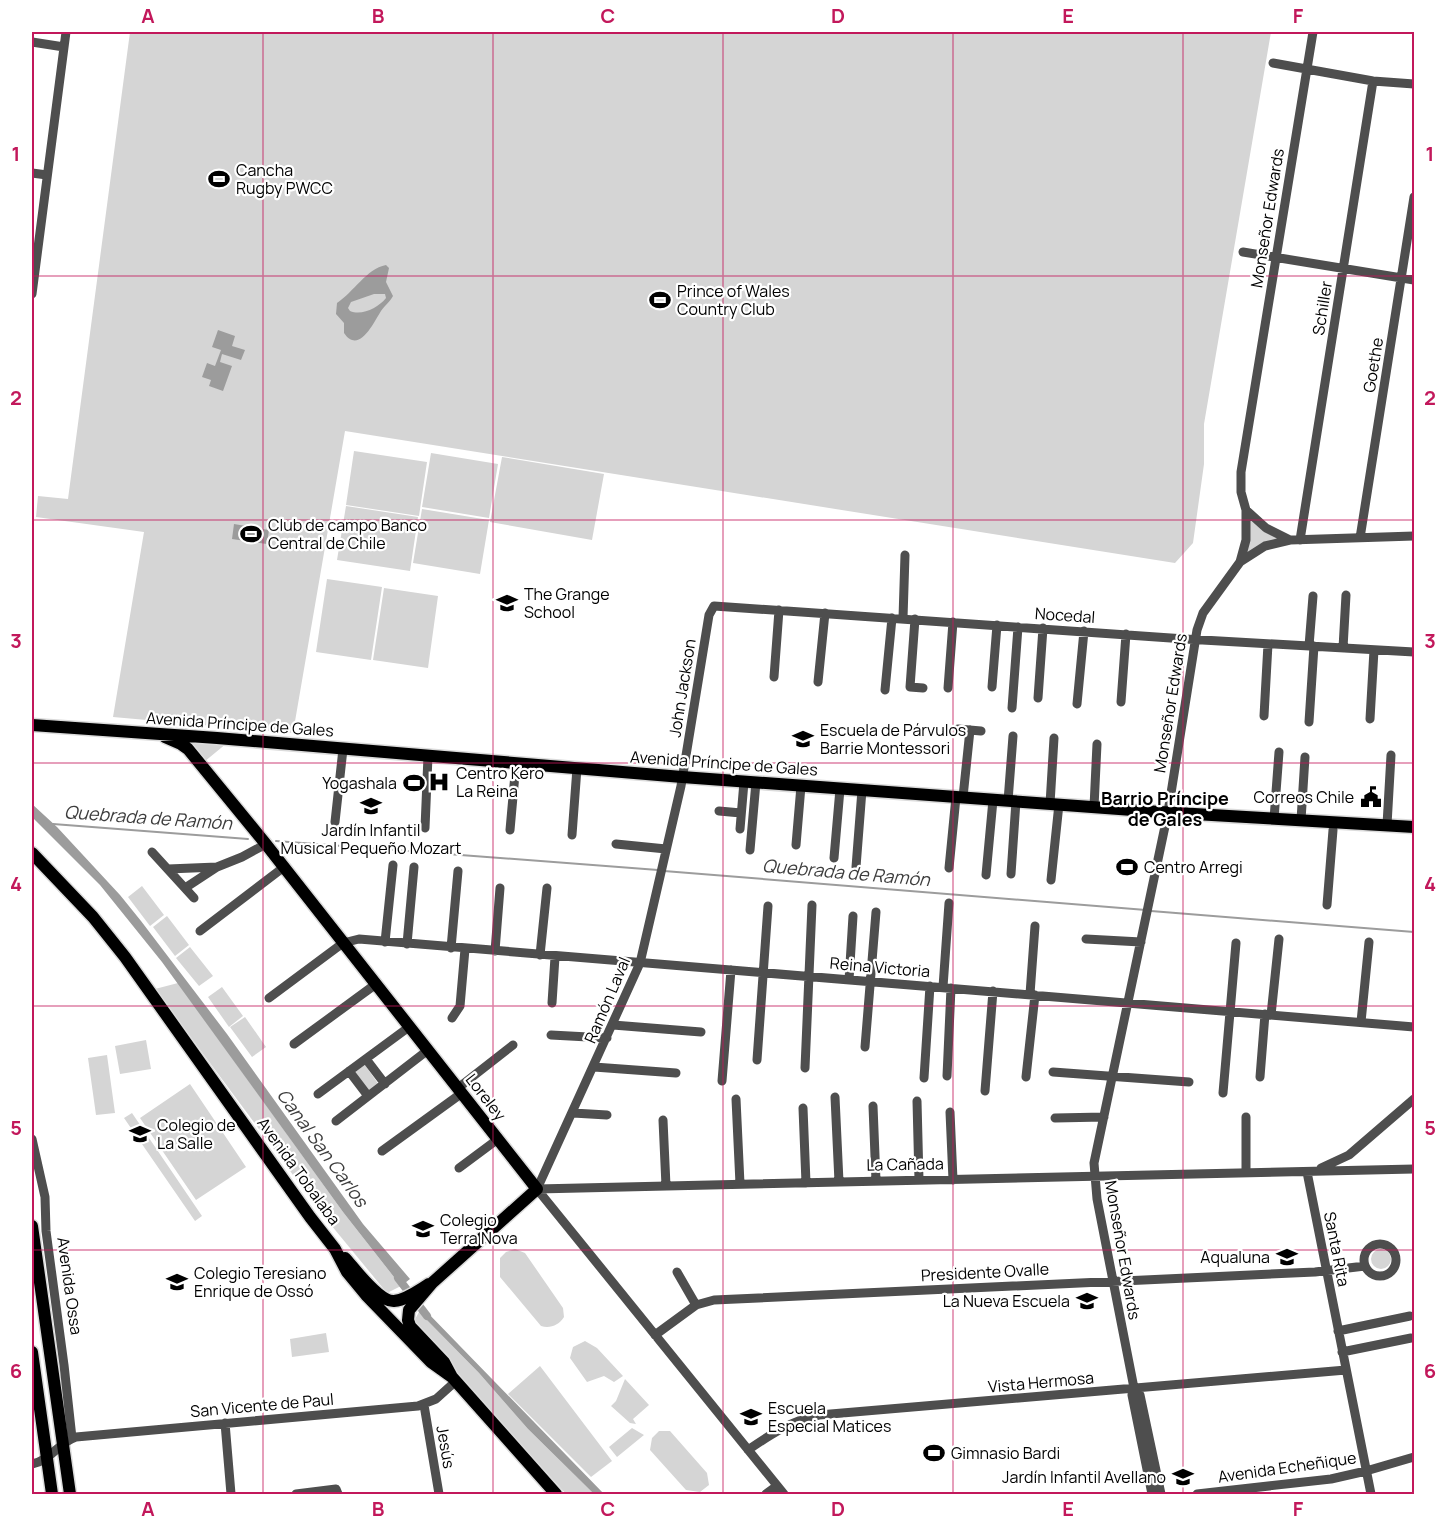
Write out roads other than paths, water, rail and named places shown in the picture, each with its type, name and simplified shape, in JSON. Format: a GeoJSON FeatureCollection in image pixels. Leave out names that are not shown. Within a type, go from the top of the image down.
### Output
{"type":"FeatureCollection","features":[{"type":"Feature","properties":{"kind":"main road","name":"Avenida Príncipe de Gales"},"geometry":{"type":"LineString","coordinates":[[32,725],[840,789],[1414,827]]}},
{"type":"Feature","properties":{"kind":"main road","name":"Loreley"},"geometry":{"type":"LineString","coordinates":[[154,735],[174,740],[188,749],[284,867],[537,1189]]}},
{"type":"Feature","properties":{"kind":"main road","name":"Avenida Tobalaba"},"geometry":{"type":"LineString","coordinates":[[32,853],[93,917],[125,957],[335,1249],[347,1272],[366,1295],[431,1362],[454,1379],[555,1494]]}},
{"type":"Feature","properties":{"kind":"main road"},"geometry":{"type":"LineString","coordinates":[[335,1249],[382,1297],[394,1301],[413,1298],[537,1189]]}},
{"type":"Feature","properties":{"kind":"main road","name":"Avenida Ossa"},"geometry":{"type":"LineString","coordinates":[[32,1226],[35,1280],[67,1441],[70,1494]]}},
{"type":"Feature","properties":{"kind":"main road"},"geometry":{"type":"LineString","coordinates":[[413,1298],[407,1316],[409,1323],[444,1362],[454,1379]]}},
{"type":"Feature","properties":{"kind":"main road"},"geometry":{"type":"LineString","coordinates":[[32,1352],[52,1494]]}},
{"type":"Feature","properties":{"kind":"street"},"geometry":{"type":"LineString","coordinates":[[32,294],[66,32]]}},
{"type":"Feature","properties":{"kind":"street","name":"Monseñor Edwards"},"geometry":{"type":"LineString","coordinates":[[1152,1494],[1140,1395],[1134,1388],[1094,1176],[1094,1163],[1168,812],[1195,639],[1203,613],[1240,562],[1246,540],[1246,510],[1240,479],[1313,32]]}},
{"type":"Feature","properties":{"kind":"street"},"geometry":{"type":"LineString","coordinates":[[32,42],[64,47]]}},
{"type":"Feature","properties":{"kind":"street"},"geometry":{"type":"LineString","coordinates":[[1273,63],[1373,81],[1414,84]]}},
{"type":"Feature","properties":{"kind":"street","name":"Schiller"},"geometry":{"type":"LineString","coordinates":[[1295,540],[1344,269],[1373,81]]}},
{"type":"Feature","properties":{"kind":"street"},"geometry":{"type":"LineString","coordinates":[[32,173],[47,175]]}},
{"type":"Feature","properties":{"kind":"street","name":"Goethe"},"geometry":{"type":"LineString","coordinates":[[1360,538],[1414,197]]}},
{"type":"Feature","properties":{"kind":"street"},"geometry":{"type":"LineString","coordinates":[[1243,252],[1414,280]]}},
{"type":"Feature","properties":{"kind":"street"},"geometry":{"type":"LineString","coordinates":[[1246,510],[1266,528],[1295,540]]}},
{"type":"Feature","properties":{"kind":"street"},"geometry":{"type":"LineString","coordinates":[[1240,562],[1265,546],[1295,540],[1414,536]]}},
{"type":"Feature","properties":{"kind":"street"},"geometry":{"type":"LineString","coordinates":[[903,618],[905,555]]}},
{"type":"Feature","properties":{"kind":"street"},"geometry":{"type":"LineString","coordinates":[[1309,722],[1313,596]]}},
{"type":"Feature","properties":{"kind":"street"},"geometry":{"type":"LineString","coordinates":[[1343,648],[1346,596]]}},
{"type":"Feature","properties":{"kind":"street","name":"Nocedal"},"geometry":{"type":"LineString","coordinates":[[714,606],[1414,652]]}},
{"type":"Feature","properties":{"kind":"street","name":"John Jackson"},"geometry":{"type":"LineString","coordinates":[[682,777],[709,615],[714,606]]}},
{"type":"Feature","properties":{"kind":"street"},"geometry":{"type":"LineString","coordinates":[[774,677],[779,610]]}},
{"type":"Feature","properties":{"kind":"street"},"geometry":{"type":"LineString","coordinates":[[818,682],[825,613]]}},
{"type":"Feature","properties":{"kind":"street"},"geometry":{"type":"LineString","coordinates":[[885,690],[892,618]]}},
{"type":"Feature","properties":{"kind":"street"},"geometry":{"type":"LineString","coordinates":[[915,619],[910,687],[923,688]]}},
{"type":"Feature","properties":{"kind":"street"},"geometry":{"type":"LineString","coordinates":[[948,688],[953,622]]}},
{"type":"Feature","properties":{"kind":"street"},"geometry":{"type":"LineString","coordinates":[[992,687],[997,625]]}},
{"type":"Feature","properties":{"kind":"street"},"geometry":{"type":"LineString","coordinates":[[1012,708],[1018,627]]}},
{"type":"Feature","properties":{"kind":"street"},"geometry":{"type":"LineString","coordinates":[[1038,698],[1043,628]]}},
{"type":"Feature","properties":{"kind":"street"},"geometry":{"type":"LineString","coordinates":[[1080,704],[1087,632]]}},
{"type":"Feature","properties":{"kind":"street"},"geometry":{"type":"LineString","coordinates":[[1121,702],[1126,634]]}},
{"type":"Feature","properties":{"kind":"street"},"geometry":{"type":"LineString","coordinates":[[1264,716],[1268,644]]}},
{"type":"Feature","properties":{"kind":"street"},"geometry":{"type":"LineString","coordinates":[[1370,719],[1374,650]]}},
{"type":"Feature","properties":{"kind":"street"},"geometry":{"type":"LineString","coordinates":[[958,729],[981,731]]}},
{"type":"Feature","properties":{"kind":"street"},"geometry":{"type":"LineString","coordinates":[[949,868],[970,730]]}},
{"type":"Feature","properties":{"kind":"street"},"geometry":{"type":"LineString","coordinates":[[1011,874],[1013,736]]}},
{"type":"Feature","properties":{"kind":"street"},"geometry":{"type":"LineString","coordinates":[[1051,880],[1054,738]]}},
{"type":"Feature","properties":{"kind":"street"},"geometry":{"type":"LineString","coordinates":[[1094,807],[1097,744]]}},
{"type":"Feature","properties":{"kind":"street"},"geometry":{"type":"LineString","coordinates":[[335,822],[343,749]]}},
{"type":"Feature","properties":{"kind":"street"},"geometry":{"type":"LineString","coordinates":[[1274,819],[1279,752]]}},
{"type":"Feature","properties":{"kind":"street"},"geometry":{"type":"LineString","coordinates":[[1387,825],[1391,755]]}},
{"type":"Feature","properties":{"kind":"street"},"geometry":{"type":"LineString","coordinates":[[425,828],[428,756]]}},
{"type":"Feature","properties":{"kind":"street"},"geometry":{"type":"LineString","coordinates":[[1302,820],[1305,758]]}},
{"type":"Feature","properties":{"kind":"street"},"geometry":{"type":"LineString","coordinates":[[510,830],[516,763]]}},
{"type":"Feature","properties":{"kind":"street"},"geometry":{"type":"LineString","coordinates":[[572,836],[578,768]]}},
{"type":"Feature","properties":{"kind":"street","name":"Ramón Laval"},"geometry":{"type":"LineString","coordinates":[[537,1189],[640,963],[682,777]]}},
{"type":"Feature","properties":{"kind":"street"},"geometry":{"type":"LineString","coordinates":[[740,829],[741,813],[750,782]]}},
{"type":"Feature","properties":{"kind":"street"},"geometry":{"type":"LineString","coordinates":[[750,782],[750,850]]}},
{"type":"Feature","properties":{"kind":"street"},"geometry":{"type":"LineString","coordinates":[[796,845],[801,786]]}},
{"type":"Feature","properties":{"kind":"street"},"geometry":{"type":"LineString","coordinates":[[834,858],[840,789]]}},
{"type":"Feature","properties":{"kind":"street"},"geometry":{"type":"LineString","coordinates":[[856,867],[862,790]]}},
{"type":"Feature","properties":{"kind":"street"},"geometry":{"type":"LineString","coordinates":[[986,875],[993,800]]}},
{"type":"Feature","properties":{"kind":"street"},"geometry":{"type":"LineString","coordinates":[[719,811],[741,813]]}},
{"type":"Feature","properties":{"kind":"street"},"geometry":{"type":"LineString","coordinates":[[1327,904],[1333,830]]}},
{"type":"Feature","properties":{"kind":"street"},"geometry":{"type":"LineString","coordinates":[[185,888],[217,867],[242,857],[263,841]]}},
{"type":"Feature","properties":{"kind":"street"},"geometry":{"type":"LineString","coordinates":[[616,844],[666,849]]}},
{"type":"Feature","properties":{"kind":"street"},"geometry":{"type":"LineString","coordinates":[[152,852],[194,898]]}},
{"type":"Feature","properties":{"kind":"street"},"geometry":{"type":"LineString","coordinates":[[385,942],[393,865]]}},
{"type":"Feature","properties":{"kind":"street"},"geometry":{"type":"LineString","coordinates":[[168,868],[217,867]]}},
{"type":"Feature","properties":{"kind":"street"},"geometry":{"type":"LineString","coordinates":[[200,931],[284,867]]}},
{"type":"Feature","properties":{"kind":"street"},"geometry":{"type":"LineString","coordinates":[[407,944],[414,867]]}},
{"type":"Feature","properties":{"kind":"street"},"geometry":{"type":"LineString","coordinates":[[451,948],[458,871]]}},
{"type":"Feature","properties":{"kind":"street"},"geometry":{"type":"LineString","coordinates":[[495,951],[500,888]]}},
{"type":"Feature","properties":{"kind":"street"},"geometry":{"type":"LineString","coordinates":[[540,955],[547,888]]}},
{"type":"Feature","properties":{"kind":"street"},"geometry":{"type":"LineString","coordinates":[[947,1076],[948,903]]}},
{"type":"Feature","properties":{"kind":"street"},"geometry":{"type":"LineString","coordinates":[[805,1068],[812,905]]}},
{"type":"Feature","properties":{"kind":"street"},"geometry":{"type":"LineString","coordinates":[[757,1060],[768,906]]}},
{"type":"Feature","properties":{"kind":"street"},"geometry":{"type":"LineString","coordinates":[[865,1047],[876,912]]}},
{"type":"Feature","properties":{"kind":"street"},"geometry":{"type":"LineString","coordinates":[[849,980],[852,916]]}},
{"type":"Feature","properties":{"kind":"street"},"geometry":{"type":"LineString","coordinates":[[1026,1077],[1033,995],[1035,926]]}},
{"type":"Feature","properties":{"kind":"street","name":"Reina Victoria"},"geometry":{"type":"LineString","coordinates":[[343,942],[354,939],[1414,1027]]}},
{"type":"Feature","properties":{"kind":"street"},"geometry":{"type":"LineString","coordinates":[[1086,939],[1141,942]]}},
{"type":"Feature","properties":{"kind":"street"},"geometry":{"type":"LineString","coordinates":[[1260,1077],[1279,939]]}},
{"type":"Feature","properties":{"kind":"street"},"geometry":{"type":"LineString","coordinates":[[269,998],[343,942]]}},
{"type":"Feature","properties":{"kind":"street"},"geometry":{"type":"LineString","coordinates":[[1361,1022],[1369,942]]}},
{"type":"Feature","properties":{"kind":"street"},"geometry":{"type":"LineString","coordinates":[[1223,1093],[1236,943]]}},
{"type":"Feature","properties":{"kind":"street"},"geometry":{"type":"LineString","coordinates":[[452,1018],[460,1006],[465,949]]}},
{"type":"Feature","properties":{"kind":"street"},"geometry":{"type":"LineString","coordinates":[[552,1003],[555,957]]}},
{"type":"Feature","properties":{"kind":"street"},"geometry":{"type":"LineString","coordinates":[[722,1081],[731,970]]}},
{"type":"Feature","properties":{"kind":"street"},"geometry":{"type":"LineString","coordinates":[[294,1044],[376,984]]}},
{"type":"Feature","properties":{"kind":"street"},"geometry":{"type":"LineString","coordinates":[[924,1078],[930,986]]}},
{"type":"Feature","properties":{"kind":"street"},"geometry":{"type":"LineString","coordinates":[[986,1091],[993,992]]}},
{"type":"Feature","properties":{"kind":"street"},"geometry":{"type":"LineString","coordinates":[[613,1025],[701,1032]]}},
{"type":"Feature","properties":{"kind":"street"},"geometry":{"type":"LineString","coordinates":[[318,1094],[410,1027]]}},
{"type":"Feature","properties":{"kind":"street"},"geometry":{"type":"LineString","coordinates":[[551,1035],[607,1038]]}},
{"type":"Feature","properties":{"kind":"street"},"geometry":{"type":"LineString","coordinates":[[382,1151],[513,1046]]}},
{"type":"Feature","properties":{"kind":"street"},"geometry":{"type":"LineString","coordinates":[[336,1121],[428,1050]]}},
{"type":"Feature","properties":{"kind":"street"},"geometry":{"type":"LineString","coordinates":[[366,1059],[385,1084]]}},
{"type":"Feature","properties":{"kind":"street"},"geometry":{"type":"LineString","coordinates":[[594,1068],[676,1073]]}},
{"type":"Feature","properties":{"kind":"street"},"geometry":{"type":"LineString","coordinates":[[349,1071],[368,1096]]}},
{"type":"Feature","properties":{"kind":"street"},"geometry":{"type":"LineString","coordinates":[[1053,1072],[1189,1082]]}},
{"type":"Feature","properties":{"kind":"street"},"geometry":{"type":"LineString","coordinates":[[835,1097],[839,1182]]}},
{"type":"Feature","properties":{"kind":"street"},"geometry":{"type":"LineString","coordinates":[[736,1098],[740,1184]]}},
{"type":"Feature","properties":{"kind":"street"},"geometry":{"type":"LineString","coordinates":[[1307,1172],[1326,1167],[1349,1155],[1414,1099]]}},
{"type":"Feature","properties":{"kind":"street"},"geometry":{"type":"LineString","coordinates":[[917,1101],[919,1180]]}},
{"type":"Feature","properties":{"kind":"street"},"geometry":{"type":"LineString","coordinates":[[873,1106],[876,1181]]}},
{"type":"Feature","properties":{"kind":"street"},"geometry":{"type":"LineString","coordinates":[[803,1108],[806,1183]]}},
{"type":"Feature","properties":{"kind":"street"},"geometry":{"type":"LineString","coordinates":[[950,1112],[953,1180]]}},
{"type":"Feature","properties":{"kind":"street"},"geometry":{"type":"LineString","coordinates":[[573,1113],[607,1115]]}},
{"type":"Feature","properties":{"kind":"street"},"geometry":{"type":"LineString","coordinates":[[1246,1117],[1246,1173]]}},
{"type":"Feature","properties":{"kind":"street"},"geometry":{"type":"LineString","coordinates":[[1055,1118],[1104,1118]]}},
{"type":"Feature","properties":{"kind":"street"},"geometry":{"type":"LineString","coordinates":[[663,1120],[666,1186]]}},
{"type":"Feature","properties":{"kind":"street","name":"Avenida Ossa"},"geometry":{"type":"LineString","coordinates":[[32,1139],[45,1197],[46,1231],[67,1441]]}},
{"type":"Feature","properties":{"kind":"street"},"geometry":{"type":"LineString","coordinates":[[459,1168],[498,1139]]}},
{"type":"Feature","properties":{"kind":"street"},"geometry":{"type":"LineString","coordinates":[[1349,1155],[1350,1165],[1357,1171]]}},
{"type":"Feature","properties":{"kind":"street","name":"La Cañada"},"geometry":{"type":"LineString","coordinates":[[537,1189],[1414,1169]]}},
{"type":"Feature","properties":{"kind":"street","name":"Santa Rita"},"geometry":{"type":"LineString","coordinates":[[1307,1172],[1371,1494]]}},
{"type":"Feature","properties":{"kind":"street","name":"Loreley"},"geometry":{"type":"LineString","coordinates":[[537,1189],[784,1494]]}},
{"type":"Feature","properties":{"kind":"street","name":"Presidente Ovalle"},"geometry":{"type":"LineString","coordinates":[[655,1335],[696,1305],[714,1300],[1326,1271],[1365,1266]]}},
{"type":"Feature","properties":{"kind":"street"},"geometry":{"type":"LineString","coordinates":[[677,1272],[696,1305]]}},
{"type":"Feature","properties":{"kind":"street"},"geometry":{"type":"LineString","coordinates":[[35,1280],[52,1278]]}},
{"type":"Feature","properties":{"kind":"street"},"geometry":{"type":"LineString","coordinates":[[1338,1331],[1410,1316]]}},
{"type":"Feature","properties":{"kind":"street"},"geometry":{"type":"LineString","coordinates":[[1342,1352],[1411,1338]]}},
{"type":"Feature","properties":{"kind":"street","name":"Vista Hermosa"},"geometry":{"type":"LineString","coordinates":[[748,1450],[782,1427],[819,1415],[1346,1370]]}},
{"type":"Feature","properties":{"kind":"street","name":"San Vicente de Paul"},"geometry":{"type":"LineString","coordinates":[[67,1441],[225,1423],[424,1405],[436,1399],[454,1379]]}},
{"type":"Feature","properties":{"kind":"street","name":"Jesús"},"geometry":{"type":"LineString","coordinates":[[424,1405],[439,1494]]}},
{"type":"Feature","properties":{"kind":"street"},"geometry":{"type":"LineString","coordinates":[[225,1423],[231,1494]]}},
{"type":"Feature","properties":{"kind":"street"},"geometry":{"type":"LineString","coordinates":[[32,1464],[42,1461],[67,1441]]}},
{"type":"Feature","properties":{"kind":"street","name":"Monseñor Edwards"},"geometry":{"type":"LineString","coordinates":[[1146,1443],[1161,1494]]}},
{"type":"Feature","properties":{"kind":"street","name":"Avenida Echeñique"},"geometry":{"type":"LineString","coordinates":[[1197,1494],[1230,1493],[1331,1479],[1414,1457]]}},
{"type":"Feature","properties":{"kind":"street"},"geometry":{"type":"LineString","coordinates":[[766,1494],[777,1486]]}},
{"type":"Feature","properties":{"kind":"street"},"geometry":{"type":"LineString","coordinates":[[296,1494],[337,1492]]}},
{"type":"Feature","properties":{"kind":"waterway","name":"Quebrada de Ramón"},"geometry":{"type":"LineString","coordinates":[[53,824],[248,839]]}},
{"type":"Feature","properties":{"kind":"waterway","name":"Quebrada de Ramón"},"geometry":{"type":"LineString","coordinates":[[276,841],[658,870]]}},
{"type":"Feature","properties":{"kind":"waterway","name":"Quebrada de Ramón"},"geometry":{"type":"LineString","coordinates":[[664,871],[1146,910]]}},
{"type":"Feature","properties":{"kind":"waterway","name":"Quebrada de Ramón"},"geometry":{"type":"LineString","coordinates":[[1151,911],[1414,932]]}},
{"type":"Feature","properties":{"kind":"waterway","name":"Canal San Carlos"},"geometry":{"type":"LineString","coordinates":[[398,1278],[427,1316]]}},
{"type":"Feature","properties":{"kind":"place","name":"Cancha Rugby PWCC"},"geometry":{"type":"Point","coordinates":[219,179]}},
{"type":"Feature","properties":{"kind":"place","name":"Prince of Wales Country Club"},"geometry":{"type":"Point","coordinates":[660,300]}},
{"type":"Feature","properties":{"kind":"place","name":"Club de campo Banco Central de Chile"},"geometry":{"type":"Point","coordinates":[251,534]}},
{"type":"Feature","properties":{"kind":"place","name":"The Grange School"},"geometry":{"type":"Point","coordinates":[507,603]}},
{"type":"Feature","properties":{"kind":"place","name":"Escuela de Párvulos Barrie Montessori"},"geometry":{"type":"Point","coordinates":[803,739]}},
{"type":"Feature","properties":{"kind":"place","name":"Centro Kero La Reina"},"geometry":{"type":"Point","coordinates":[439,782]}},
{"type":"Feature","properties":{"kind":"place","name":"Yogashala"},"geometry":{"type":"Point","coordinates":[414,783]}},
{"type":"Feature","properties":{"kind":"place","name":"Correos Chile"},"geometry":{"type":"Point","coordinates":[1371,797]}},
{"type":"Feature","properties":{"kind":"place","name":"Jardín Infantil Musical Pequeño Mozart"},"geometry":{"type":"Point","coordinates":[371,806]}},
{"type":"Feature","properties":{"kind":"place","name":"Centro Arregi"},"geometry":{"type":"Point","coordinates":[1127,867]}},
{"type":"Feature","properties":{"kind":"place","name":"Colegio de La Salle"},"geometry":{"type":"Point","coordinates":[140,1134]}},
{"type":"Feature","properties":{"kind":"place","name":"Colegio Terra Nova"},"geometry":{"type":"Point","coordinates":[423,1229]}},
{"type":"Feature","properties":{"kind":"place","name":"Aqualuna"},"geometry":{"type":"Point","coordinates":[1287,1257]}},
{"type":"Feature","properties":{"kind":"place","name":"Colegio Teresiano Enrique de Ossó"},"geometry":{"type":"Point","coordinates":[177,1282]}},
{"type":"Feature","properties":{"kind":"place","name":"La Nueva Escuela"},"geometry":{"type":"Point","coordinates":[1087,1301]}},
{"type":"Feature","properties":{"kind":"place","name":"Escuela Especial Matices"},"geometry":{"type":"Point","coordinates":[751,1417]}},
{"type":"Feature","properties":{"kind":"place","name":"Gimnasio Bardi"},"geometry":{"type":"Point","coordinates":[934,1453]}},
{"type":"Feature","properties":{"kind":"place","name":"Jardín Infantil Avellano"},"geometry":{"type":"Point","coordinates":[1183,1477]}},
{"type":"Feature","properties":{"kind":"district","name":"Barrio Príncipe de Gales"},"geometry":{"type":"Point","coordinates":[1165,809]}}]}
